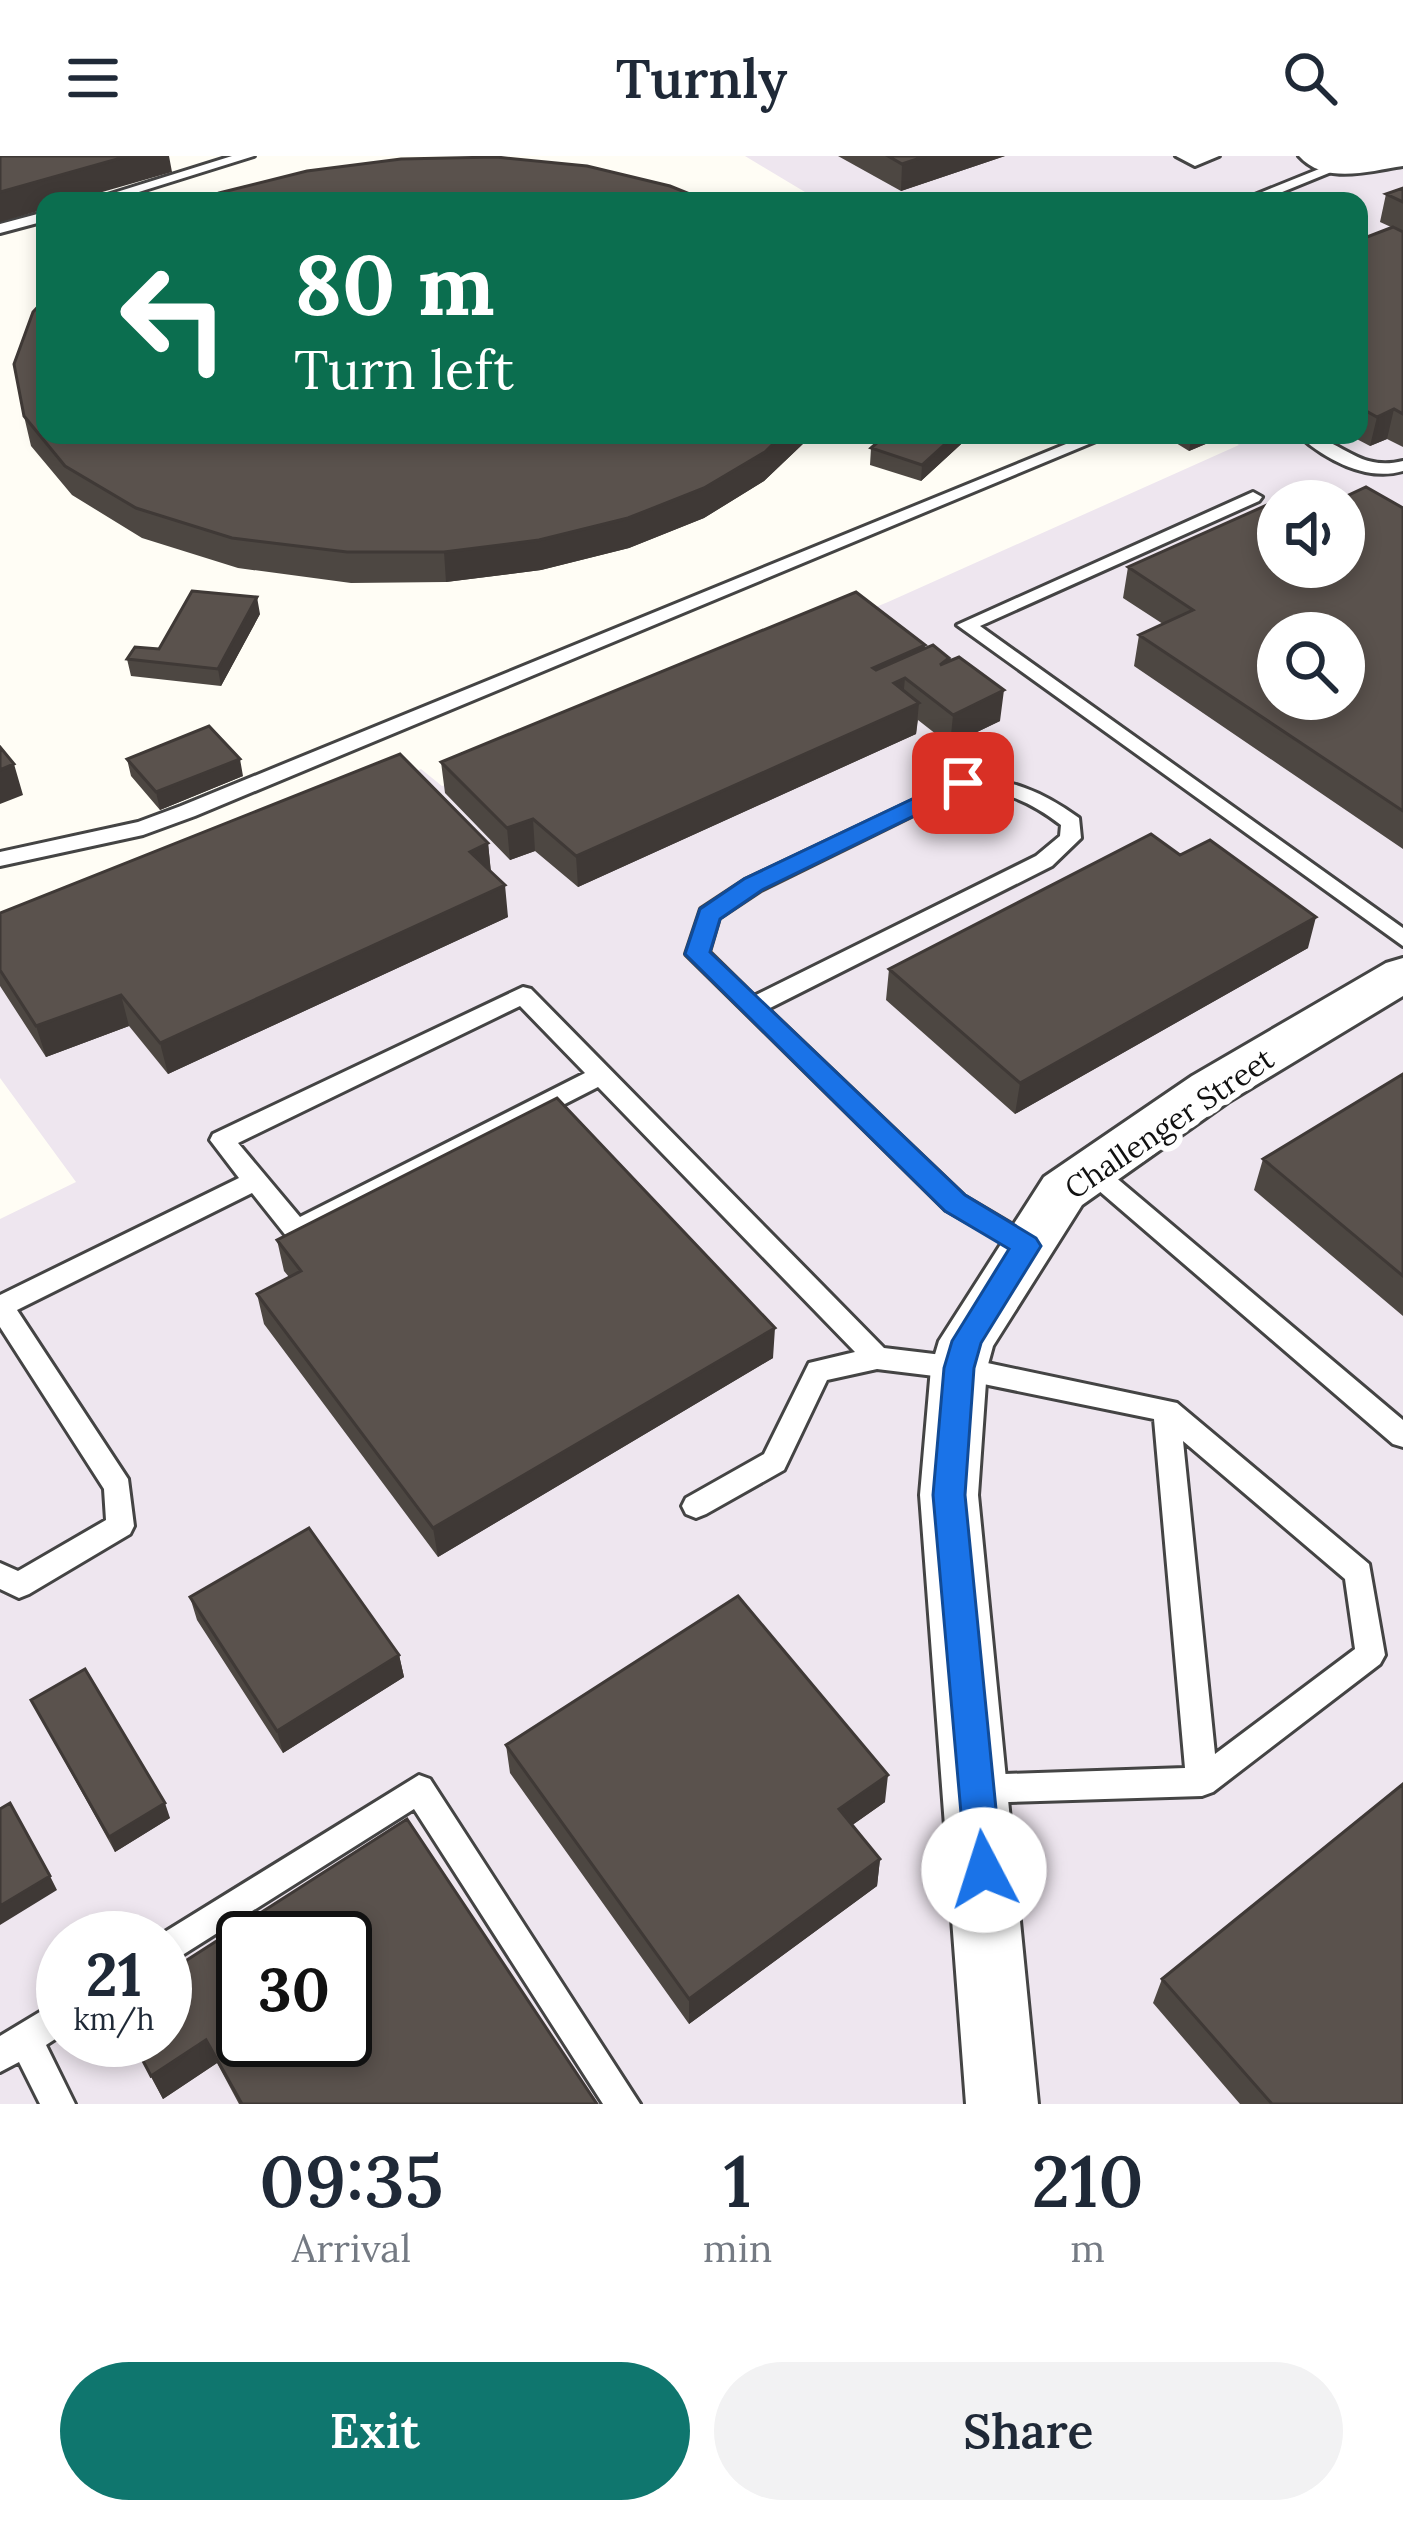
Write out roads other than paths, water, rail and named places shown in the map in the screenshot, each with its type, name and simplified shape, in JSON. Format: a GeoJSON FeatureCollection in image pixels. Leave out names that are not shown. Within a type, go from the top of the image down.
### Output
{"type":"FeatureCollection","features":[{"type":"Feature","properties":{"kind":"street"},"geometry":{"type":"LineString","coordinates":[[1326,161],[1403,157]]}},
{"type":"Feature","properties":{"kind":"street","name":"Challenger Street"},"geometry":{"type":"LineString","coordinates":[[1002,2104],[949,1495],[959,1368],[967,1341],[1063,1191],[1210,1089],[1403,974]]}},
{"type":"Feature","properties":{"kind":"lane"},"geometry":{"type":"LineString","coordinates":[[176,156],[197,171]]}},
{"type":"Feature","properties":{"kind":"lane"},"geometry":{"type":"LineString","coordinates":[[126,192],[247,156]]}},
{"type":"Feature","properties":{"kind":"lane"},"geometry":{"type":"LineString","coordinates":[[1183,156],[1195,162],[1212,156]]}},
{"type":"Feature","properties":{"kind":"lane"},"geometry":{"type":"LineString","coordinates":[[1270,192],[1326,161]]}},
{"type":"Feature","properties":{"kind":"lane"},"geometry":{"type":"LineString","coordinates":[[0,229],[36,219]]}},
{"type":"Feature","properties":{"kind":"lane"},"geometry":{"type":"LineString","coordinates":[[0,860],[143,828],[188,812],[1081,444]]}},
{"type":"Feature","properties":{"kind":"lane"},"geometry":{"type":"LineString","coordinates":[[1322,444],[1367,469],[1389,472],[1403,466]]}},
{"type":"Feature","properties":{"kind":"lane"},"geometry":{"type":"LineString","coordinates":[[1253,496],[966,625],[1403,939]]}},
{"type":"Feature","properties":{"kind":"lane"},"geometry":{"type":"LineString","coordinates":[[752,1007],[1044,861],[1070,838],[1072,823],[1036,795],[1002,783],[963,783],[753,885],[709,914],[697,954],[955,1203],[1026,1246]]}},
{"type":"Feature","properties":{"kind":"lane"},"geometry":{"type":"LineString","coordinates":[[601,1075],[296,1230],[222,1140],[523,995],[877,1358]]}},
{"type":"Feature","properties":{"kind":"lane"},"geometry":{"type":"LineString","coordinates":[[1092,1171],[1403,1436]]}},
{"type":"Feature","properties":{"kind":"lane"},"geometry":{"type":"LineString","coordinates":[[0,1575],[19,1585],[120,1526],[118,1486],[0,1306],[256,1180]]}},
{"type":"Feature","properties":{"kind":"lane"},"geometry":{"type":"LineString","coordinates":[[696,1506],[774,1462],[818,1371],[877,1358],[959,1368],[1167,1411],[1359,1573],[1370,1654],[1202,1782],[976,1789]]}},
{"type":"Feature","properties":{"kind":"lane"},"geometry":{"type":"LineString","coordinates":[[1167,1411],[1202,1782]]}},
{"type":"Feature","properties":{"kind":"lane"},"geometry":{"type":"LineString","coordinates":[[192,1933],[419,1789],[623,2104]]}},
{"type":"Feature","properties":{"kind":"lane"},"geometry":{"type":"LineString","coordinates":[[13,2047],[58,2104]]}}]}
